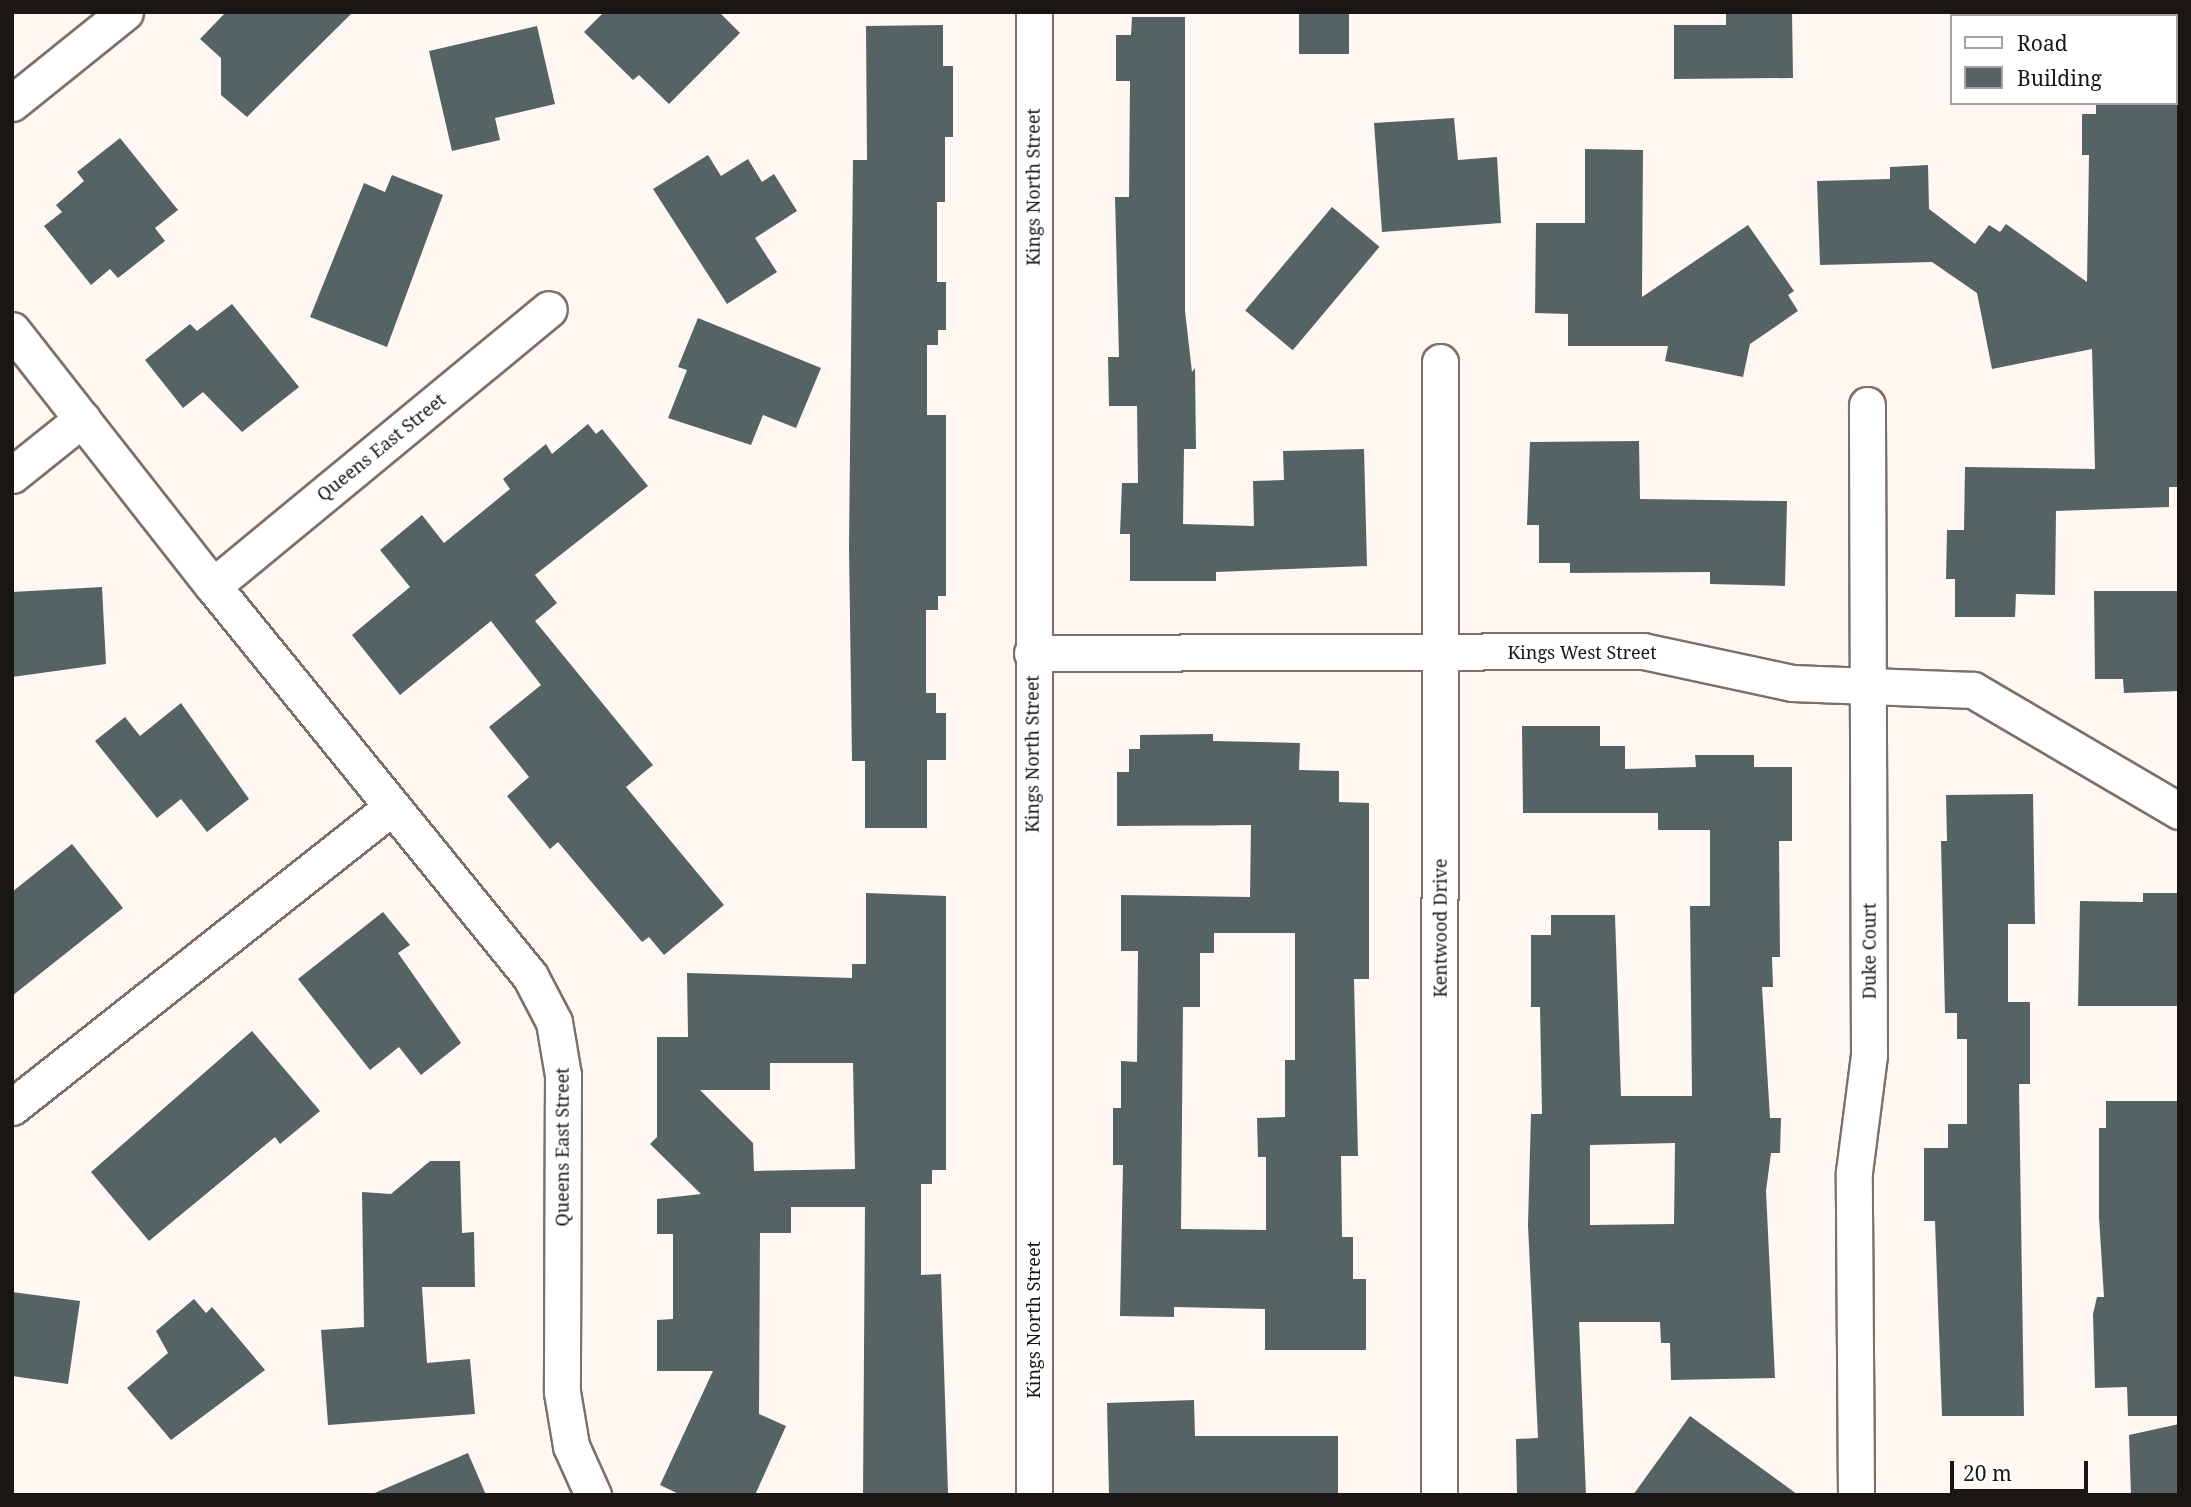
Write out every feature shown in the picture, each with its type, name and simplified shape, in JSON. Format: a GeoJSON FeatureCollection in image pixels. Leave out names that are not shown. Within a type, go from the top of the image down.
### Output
{"type":"FeatureCollection","features":[{"type":"Feature","properties":{"kind":"street"},"geometry":{"type":"LineString","coordinates":[[12,103],[125,12]]}},
{"type":"Feature","properties":{"kind":"street","name":"Kings North Street"},"geometry":{"type":"LineString","coordinates":[[1034,12],[1034,1495]]}},
{"type":"Feature","properties":{"kind":"street","name":"Queens East Street"},"geometry":{"type":"LineString","coordinates":[[214,586],[549,309]]}},
{"type":"Feature","properties":{"kind":"street","name":"Queens East Street"},"geometry":{"type":"LineString","coordinates":[[12,330],[391,808],[530,976],[554,1022],[564,1075],[562,1392],[571,1446],[593,1495]]}},
{"type":"Feature","properties":{"kind":"street","name":"Kentwood Drive"},"geometry":{"type":"LineString","coordinates":[[1439,1495],[1440,362]]}},
{"type":"Feature","properties":{"kind":"street","name":"Duke Court"},"geometry":{"type":"LineString","coordinates":[[1856,1495],[1854,1172],[1869,1055],[1867,405]]}},
{"type":"Feature","properties":{"kind":"street"},"geometry":{"type":"LineString","coordinates":[[12,475],[82,419]]}},
{"type":"Feature","properties":{"kind":"street","name":"Kings West Street"},"geometry":{"type":"LineString","coordinates":[[1032,653],[1661,652],[1774,680],[1937,686],[1995,698],[2179,811]]}},
{"type":"Feature","properties":{"kind":"street"},"geometry":{"type":"LineString","coordinates":[[12,1107],[391,808]]}},
{"type":"Feature","properties":{"kind":"building"},"geometry":{"type":"Polygon","coordinates":[[[226,12],[353,12],[247,117],[221,95],[221,58],[200,39],[226,12]]]}},
{"type":"Feature","properties":{"kind":"building"},"geometry":{"type":"Polygon","coordinates":[[[604,12],[719,12],[740,33],[669,104],[639,75],[633,80],[584,32],[604,12]]]}},
{"type":"Feature","properties":{"kind":"building"},"geometry":{"type":"Polygon","coordinates":[[[1299,12],[1349,12],[1349,54],[1299,54],[1299,12]]]}},
{"type":"Feature","properties":{"kind":"building"},"geometry":{"type":"Polygon","coordinates":[[[1726,12],[1792,12],[1793,78],[1674,79],[1674,25],[1726,25],[1726,12]]]}},
{"type":"Feature","properties":{"kind":"building"},"geometry":{"type":"Polygon","coordinates":[[[1132,17],[1185,17],[1185,311],[1192,372],[1195,368],[1196,449],[1184,449],[1183,524],[1254,526],[1253,481],[1284,480],[1283,451],[1364,449],[1367,566],[1216,572],[1216,581],[1130,581],[1130,534],[1120,534],[1122,483],[1138,483],[1137,406],[1109,406],[1108,357],[1119,357],[1115,197],[1129,197],[1130,81],[1116,81],[1116,35],[1131,35],[1132,17]]]}},
{"type":"Feature","properties":{"kind":"building"},"geometry":{"type":"Polygon","coordinates":[[[943,25],[943,66],[953,66],[953,137],[945,137],[945,202],[937,202],[937,282],[946,282],[946,330],[938,330],[938,345],[927,345],[927,415],[946,415],[946,596],[938,596],[938,610],[926,610],[926,693],[936,693],[936,713],[946,713],[946,760],[927,760],[927,828],[865,828],[865,761],[852,761],[849,547],[853,160],[867,160],[866,26],[943,25]]]}},
{"type":"Feature","properties":{"kind":"building"},"geometry":{"type":"Polygon","coordinates":[[[537,26],[555,104],[495,118],[500,140],[452,151],[429,51],[537,26]]]}},
{"type":"Feature","properties":{"kind":"building"},"geometry":{"type":"Polygon","coordinates":[[[2179,103],[2179,487],[2169,487],[2169,507],[2056,511],[2055,595],[2016,594],[2015,617],[1955,617],[1955,579],[1946,579],[1947,530],[1964,530],[1965,467],[2095,469],[2092,349],[1992,369],[1977,293],[1932,262],[1820,265],[1817,181],[1890,179],[1890,167],[1928,165],[1929,209],[1975,244],[1989,225],[2000,232],[2006,224],[2087,282],[2089,155],[2082,155],[2082,114],[2096,114],[2096,105],[2179,103]]]}},
{"type":"Feature","properties":{"kind":"building"},"geometry":{"type":"Polygon","coordinates":[[[1454,118],[1458,160],[1497,157],[1501,223],[1382,232],[1374,123],[1454,118]]]}},
{"type":"Feature","properties":{"kind":"building"},"geometry":{"type":"Polygon","coordinates":[[[120,138],[178,210],[155,228],[165,241],[118,278],[110,269],[91,285],[44,226],[62,212],[56,205],[84,181],[77,172],[120,138]]]}},
{"type":"Feature","properties":{"kind":"building"},"geometry":{"type":"Polygon","coordinates":[[[1585,149],[1643,150],[1642,297],[1748,225],[1794,291],[1788,295],[1798,311],[1750,344],[1743,377],[1665,361],[1668,346],[1568,346],[1568,314],[1535,313],[1536,223],[1585,223],[1585,149]]]}},
{"type":"Feature","properties":{"kind":"building"},"geometry":{"type":"Polygon","coordinates":[[[708,155],[721,176],[748,159],[762,182],[774,174],[797,211],[755,238],[777,272],[727,304],[653,189],[708,155]]]}},
{"type":"Feature","properties":{"kind":"building"},"geometry":{"type":"Polygon","coordinates":[[[392,175],[443,195],[387,347],[310,317],[364,183],[385,192],[392,175]]]}},
{"type":"Feature","properties":{"kind":"building"},"geometry":{"type":"Polygon","coordinates":[[[1332,207],[1379,247],[1293,350],[1245,310],[1332,207]]]}},
{"type":"Feature","properties":{"kind":"building"},"geometry":{"type":"Polygon","coordinates":[[[232,304],[299,387],[242,432],[203,392],[183,408],[145,360],[190,324],[197,331],[232,304]]]}},
{"type":"Feature","properties":{"kind":"building"},"geometry":{"type":"Polygon","coordinates":[[[698,318],[821,368],[796,428],[763,415],[751,445],[668,418],[687,370],[678,367],[698,318]]]}},
{"type":"Feature","properties":{"kind":"building"},"geometry":{"type":"Polygon","coordinates":[[[588,424],[596,434],[602,429],[648,486],[535,575],[557,603],[535,621],[653,765],[626,787],[724,905],[664,955],[649,937],[642,942],[558,842],[550,849],[507,796],[529,777],[489,727],[541,685],[491,621],[400,695],[352,635],[410,587],[380,550],[422,515],[444,543],[510,489],[503,479],[546,444],[552,454],[588,424]]]}},
{"type":"Feature","properties":{"kind":"building"},"geometry":{"type":"Polygon","coordinates":[[[1639,441],[1640,499],[1787,501],[1785,586],[1710,584],[1710,572],[1570,573],[1570,563],[1539,563],[1539,525],[1527,525],[1530,442],[1639,441]]]}},
{"type":"Feature","properties":{"kind":"building"},"geometry":{"type":"Polygon","coordinates":[[[102,587],[106,664],[12,677],[12,592],[102,587]]]}},
{"type":"Feature","properties":{"kind":"building"},"geometry":{"type":"Polygon","coordinates":[[[2094,591],[2179,591],[2179,691],[2124,693],[2123,679],[2095,679],[2094,591]]]}},
{"type":"Feature","properties":{"kind":"building"},"geometry":{"type":"Polygon","coordinates":[[[181,703],[249,799],[207,832],[181,799],[157,818],[95,741],[125,717],[140,736],[181,703]]]}},
{"type":"Feature","properties":{"kind":"building"},"geometry":{"type":"Polygon","coordinates":[[[1522,726],[1600,726],[1600,746],[1625,746],[1625,769],[1696,767],[1695,755],[1754,755],[1754,767],[1792,767],[1792,841],[1779,841],[1780,957],[1772,957],[1773,987],[1762,987],[1770,1118],[1781,1118],[1780,1153],[1771,1153],[1766,1191],[1775,1378],[1671,1380],[1670,1343],[1661,1343],[1660,1322],[1579,1322],[1586,1495],[1517,1495],[1516,1439],[1538,1438],[1528,1225],[1531,1114],[1542,1114],[1540,1007],[1531,1007],[1531,935],[1551,935],[1551,915],[1615,915],[1621,1096],[1692,1096],[1690,906],[1710,906],[1710,830],[1658,830],[1658,813],[1523,813],[1522,726]],[[1675,1143],[1590,1145],[1590,1225],[1674,1224],[1675,1143]]]}},
{"type":"Feature","properties":{"kind":"building"},"geometry":{"type":"Polygon","coordinates":[[[1213,734],[1213,741],[1300,743],[1299,770],[1339,771],[1339,802],[1369,803],[1369,979],[1354,979],[1358,1156],[1341,1156],[1342,1237],[1353,1237],[1353,1279],[1366,1279],[1366,1350],[1265,1350],[1265,1309],[1174,1307],[1174,1317],[1120,1316],[1123,1165],[1113,1165],[1113,1108],[1121,1108],[1121,1061],[1137,1062],[1138,951],[1121,951],[1121,895],[1250,897],[1251,825],[1117,826],[1117,772],[1129,772],[1129,749],[1140,749],[1140,735],[1213,734]],[[1214,933],[1214,953],[1200,953],[1200,1007],[1183,1007],[1181,1229],[1266,1230],[1266,1157],[1258,1157],[1257,1118],[1285,1117],[1285,1060],[1295,1060],[1295,933],[1214,933]]]}},
{"type":"Feature","properties":{"kind":"building"},"geometry":{"type":"Polygon","coordinates":[[[2033,794],[2035,924],[2008,924],[2008,1002],[2030,1002],[2030,1084],[2019,1084],[2024,1416],[1942,1416],[1935,1221],[1924,1221],[1924,1148],[1948,1148],[1948,1124],[1967,1124],[1967,1039],[1957,1039],[1957,1013],[1945,1013],[1941,841],[1947,841],[1946,795],[2033,794]]]}},
{"type":"Feature","properties":{"kind":"building"},"geometry":{"type":"Polygon","coordinates":[[[72,844],[123,908],[12,996],[12,892],[72,844]]]}},
{"type":"Feature","properties":{"kind":"building"},"geometry":{"type":"Polygon","coordinates":[[[866,893],[946,896],[946,1170],[932,1170],[932,1184],[921,1184],[921,1275],[941,1274],[948,1493],[863,1495],[865,1207],[791,1207],[791,1233],[760,1233],[759,1414],[786,1426],[755,1495],[681,1495],[660,1485],[713,1371],[657,1371],[657,1320],[673,1319],[673,1234],[657,1234],[657,1199],[701,1194],[650,1144],[657,1137],[657,1037],[688,1037],[687,973],[852,978],[852,964],[866,964],[866,893]],[[770,1063],[770,1090],[700,1090],[753,1143],[754,1171],[855,1169],[853,1063],[770,1063]]]}},
{"type":"Feature","properties":{"kind":"building"},"geometry":{"type":"Polygon","coordinates":[[[2143,893],[2179,893],[2179,1006],[2078,1006],[2080,901],[2143,902],[2143,893]]]}},
{"type":"Feature","properties":{"kind":"building"},"geometry":{"type":"Polygon","coordinates":[[[383,912],[410,945],[398,953],[461,1043],[421,1075],[399,1047],[370,1070],[298,979],[383,912]]]}},
{"type":"Feature","properties":{"kind":"building"},"geometry":{"type":"Polygon","coordinates":[[[252,1031],[320,1111],[280,1144],[275,1137],[149,1241],[91,1172],[252,1031]]]}},
{"type":"Feature","properties":{"kind":"building"},"geometry":{"type":"Polygon","coordinates":[[[2106,1101],[2179,1101],[2179,1416],[2128,1416],[2127,1387],[2095,1388],[2093,1314],[2097,1297],[2104,1297],[2099,1217],[2099,1128],[2106,1128],[2106,1101]]]}},
{"type":"Feature","properties":{"kind":"building"},"geometry":{"type":"Polygon","coordinates":[[[430,1161],[460,1161],[462,1233],[474,1232],[475,1287],[422,1287],[427,1363],[470,1359],[475,1414],[328,1425],[321,1330],[364,1327],[362,1192],[391,1194],[430,1161]]]}},
{"type":"Feature","properties":{"kind":"building"},"geometry":{"type":"Polygon","coordinates":[[[12,1292],[80,1301],[68,1384],[12,1376],[12,1292]]]}},
{"type":"Feature","properties":{"kind":"building"},"geometry":{"type":"Polygon","coordinates":[[[194,1299],[206,1313],[212,1307],[265,1370],[171,1440],[127,1388],[168,1353],[156,1331],[194,1299]]]}},
{"type":"Feature","properties":{"kind":"building"},"geometry":{"type":"Polygon","coordinates":[[[1194,1400],[1195,1436],[1338,1436],[1338,1495],[1109,1495],[1107,1403],[1194,1400]]]}},
{"type":"Feature","properties":{"kind":"building"},"geometry":{"type":"Polygon","coordinates":[[[1690,1416],[1798,1495],[1633,1495],[1690,1416]]]}},
{"type":"Feature","properties":{"kind":"building"},"geometry":{"type":"Polygon","coordinates":[[[2179,1424],[2179,1495],[2131,1495],[2129,1435],[2179,1424]]]}},
{"type":"Feature","properties":{"kind":"building"},"geometry":{"type":"Polygon","coordinates":[[[468,1453],[486,1495],[370,1495],[468,1453]]]}}]}
